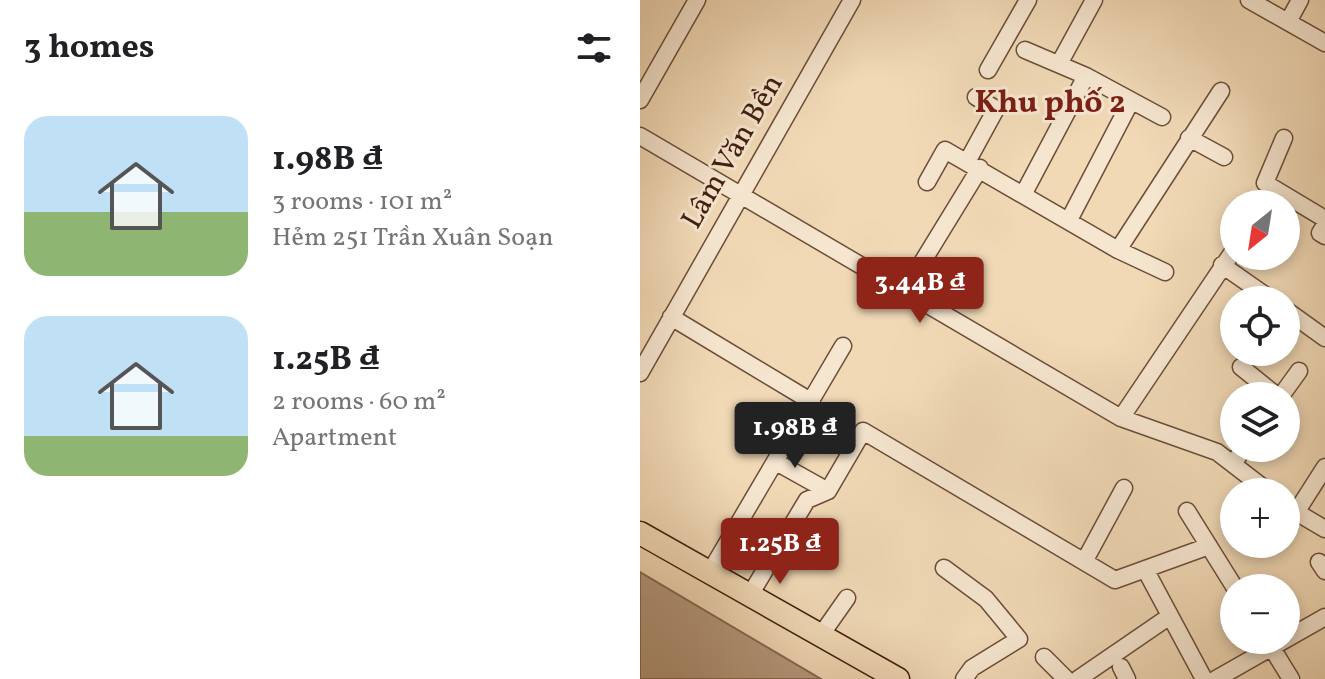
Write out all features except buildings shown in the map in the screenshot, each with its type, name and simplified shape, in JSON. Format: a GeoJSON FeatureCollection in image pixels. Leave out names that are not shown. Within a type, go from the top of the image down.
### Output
{"type":"FeatureCollection","features":[{"type":"Feature","properties":{"kind":"main road"},"geometry":{"type":"LineString","coordinates":[[640,533],[898,679]]}},
{"type":"Feature","properties":{"kind":"street","name":"Lâm Văn Bền"},"geometry":{"type":"LineString","coordinates":[[640,373],[852,0]]}},
{"type":"Feature","properties":{"kind":"street"},"geometry":{"type":"LineString","coordinates":[[988,70],[1028,0]]}},
{"type":"Feature","properties":{"kind":"street"},"geometry":{"type":"LineString","coordinates":[[1059,64],[1094,0]]}},
{"type":"Feature","properties":{"kind":"street"},"geometry":{"type":"LineString","coordinates":[[1249,0],[1325,43]]}},
{"type":"Feature","properties":{"kind":"street"},"geometry":{"type":"LineString","coordinates":[[1288,22],[1300,0]]}},
{"type":"Feature","properties":{"kind":"street"},"geometry":{"type":"LineString","coordinates":[[640,100],[690,2]]}},
{"type":"Feature","properties":{"kind":"street"},"geometry":{"type":"LineString","coordinates":[[1025,50],[1086,76],[1162,117]]}},
{"type":"Feature","properties":{"kind":"street"},"geometry":{"type":"LineString","coordinates":[[1024,193],[1086,76]]}},
{"type":"Feature","properties":{"kind":"street"},"geometry":{"type":"LineString","coordinates":[[1118,250],[1221,91]]}},
{"type":"Feature","properties":{"kind":"street"},"geometry":{"type":"LineString","coordinates":[[904,292],[973,165],[996,109],[976,97]]}},
{"type":"Feature","properties":{"kind":"street"},"geometry":{"type":"LineString","coordinates":[[1069,220],[1131,101]]}},
{"type":"Feature","properties":{"kind":"street"},"geometry":{"type":"LineString","coordinates":[[640,136],[1121,418],[1220,452]]}},
{"type":"Feature","properties":{"kind":"street"},"geometry":{"type":"LineString","coordinates":[[1189,138],[1224,157]]}},
{"type":"Feature","properties":{"kind":"street"},"geometry":{"type":"LineString","coordinates":[[1284,138],[1265,183],[1325,222],[1320,233],[1325,236]]}},
{"type":"Feature","properties":{"kind":"street"},"geometry":{"type":"LineString","coordinates":[[927,182],[945,150],[1118,250],[1165,272]]}},
{"type":"Feature","properties":{"kind":"street"},"geometry":{"type":"LineString","coordinates":[[1121,418],[1220,268]]}},
{"type":"Feature","properties":{"kind":"street"},"geometry":{"type":"LineString","coordinates":[[1229,270],[1252,286]]}},
{"type":"Feature","properties":{"kind":"street"},"geometry":{"type":"LineString","coordinates":[[671,317],[812,402]]}},
{"type":"Feature","properties":{"kind":"street"},"geometry":{"type":"LineString","coordinates":[[1300,320],[1325,338]]}},
{"type":"Feature","properties":{"kind":"street"},"geometry":{"type":"LineString","coordinates":[[710,572],[843,346]]}},
{"type":"Feature","properties":{"kind":"street"},"geometry":{"type":"LineString","coordinates":[[1241,367],[1261,382]]}},
{"type":"Feature","properties":{"kind":"street"},"geometry":{"type":"LineString","coordinates":[[1290,382],[1299,371]]}},
{"type":"Feature","properties":{"kind":"street"},"geometry":{"type":"LineString","coordinates":[[750,595],[807,500],[828,491],[863,431],[1115,580],[1209,546]]}},
{"type":"Feature","properties":{"kind":"street"},"geometry":{"type":"LineString","coordinates":[[776,462],[828,491]]}},
{"type":"Feature","properties":{"kind":"street"},"geometry":{"type":"LineString","coordinates":[[1245,462],[1258,478]]}},
{"type":"Feature","properties":{"kind":"street"},"geometry":{"type":"LineString","coordinates":[[1300,498],[1325,467]]}},
{"type":"Feature","properties":{"kind":"street"},"geometry":{"type":"LineString","coordinates":[[1084,562],[1124,488]]}},
{"type":"Feature","properties":{"kind":"street"},"geometry":{"type":"LineString","coordinates":[[1187,511],[1226,574]]}},
{"type":"Feature","properties":{"kind":"street"},"geometry":{"type":"LineString","coordinates":[[1300,515],[1325,529]]}},
{"type":"Feature","properties":{"kind":"street"},"geometry":{"type":"LineString","coordinates":[[944,568],[986,599],[1019,639],[972,668],[964,679]]}},
{"type":"Feature","properties":{"kind":"street"},"geometry":{"type":"LineString","coordinates":[[1145,569],[1204,679]]}},
{"type":"Feature","properties":{"kind":"street"},"geometry":{"type":"LineString","coordinates":[[821,635],[847,598]]}},
{"type":"Feature","properties":{"kind":"street"},"geometry":{"type":"LineString","coordinates":[[1078,679],[1170,616]]}},
{"type":"Feature","properties":{"kind":"street"},"geometry":{"type":"LineString","coordinates":[[1300,629],[1325,617]]}},
{"type":"Feature","properties":{"kind":"street"},"geometry":{"type":"LineString","coordinates":[[1216,679],[1255,654]]}},
{"type":"Feature","properties":{"kind":"street"},"geometry":{"type":"LineString","coordinates":[[1276,654],[1291,679]]}},
{"type":"Feature","properties":{"kind":"street"},"geometry":{"type":"LineString","coordinates":[[1044,657],[1066,679]]}},
{"type":"Feature","properties":{"kind":"shaded area"},"geometry":{"type":"Polygon","coordinates":[[[640,572],[821,679],[640,679],[640,572]]]}},
{"type":"Feature","properties":{"kind":"district","name":"Khu phố 2"},"geometry":{"type":"Point","coordinates":[1050,104]}}]}
